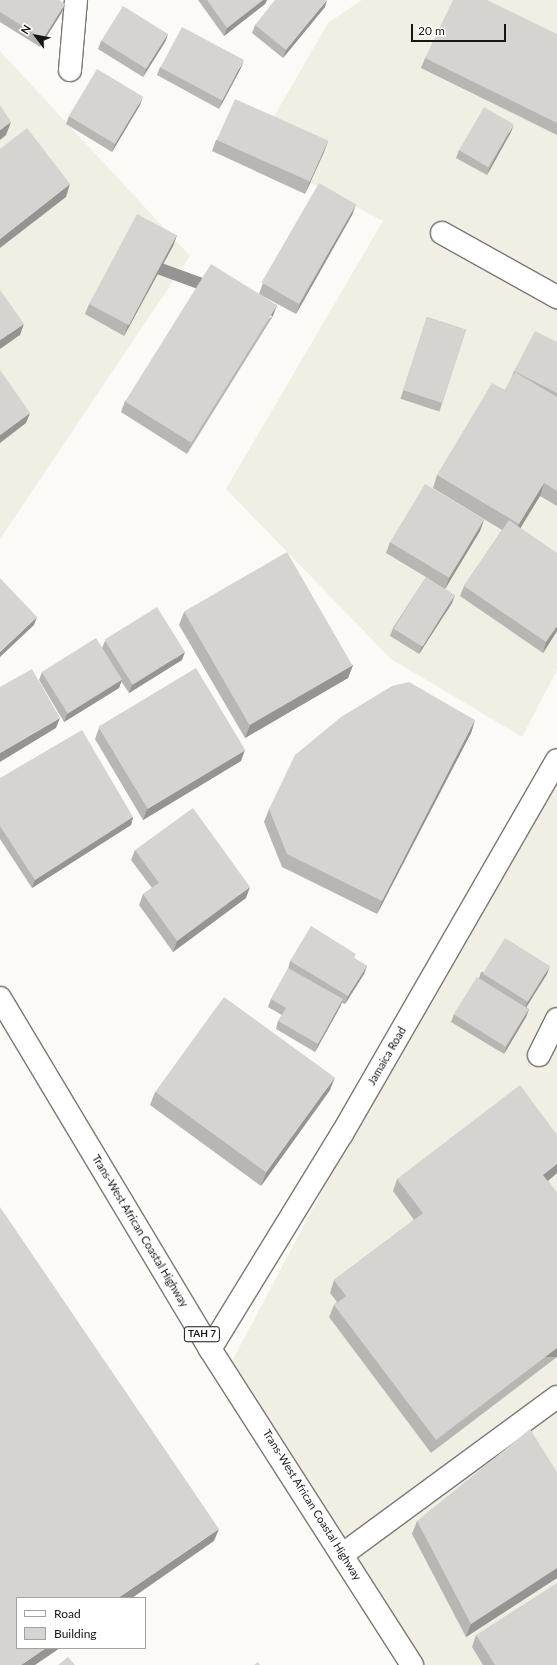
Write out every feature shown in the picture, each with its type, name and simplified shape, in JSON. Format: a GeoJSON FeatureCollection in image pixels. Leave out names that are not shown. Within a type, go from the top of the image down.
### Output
{"type":"FeatureCollection","features":[{"type":"Feature","properties":{"kind":"main road"},"geometry":{"type":"LineString","coordinates":[[70,70],[76,0]]}},
{"type":"Feature","properties":{"kind":"main road"},"geometry":{"type":"LineString","coordinates":[[442,233],[557,297]]}},
{"type":"Feature","properties":{"kind":"main road","name":"Jamaica Road"},"geometry":{"type":"LineString","coordinates":[[210,1349],[342,1134],[557,760]]}},
{"type":"Feature","properties":{"kind":"main road","name":"Trans-West African Coastal Highway"},"geometry":{"type":"LineString","coordinates":[[0,998],[210,1349],[343,1554],[412,1665]]}},
{"type":"Feature","properties":{"kind":"main road"},"geometry":{"type":"LineString","coordinates":[[539,1055],[557,1019]]}},
{"type":"Feature","properties":{"kind":"main road"},"geometry":{"type":"LineString","coordinates":[[343,1554],[557,1397]]}},
{"type":"Feature","properties":{"kind":"shaded area"},"geometry":{"type":"Polygon","coordinates":[[[362,0],[557,0],[557,670],[522,737],[391,659],[226,489],[383,221],[253,153],[328,23],[362,0]]]}},
{"type":"Feature","properties":{"kind":"shaded area"},"geometry":{"type":"Polygon","coordinates":[[[0,51],[190,256],[0,539],[0,51]]]}},
{"type":"Feature","properties":{"kind":"shaded area"},"geometry":{"type":"Polygon","coordinates":[[[557,748],[557,1665],[421,1665],[230,1365],[557,748]]]}},
{"type":"Feature","properties":{"kind":"building"},"geometry":{"type":"Polygon","coordinates":[[[0,0],[59,0],[65,4],[43,39],[0,12],[0,0]]]}},
{"type":"Feature","properties":{"kind":"building"},"geometry":{"type":"Polygon","coordinates":[[[207,0],[263,0],[227,28],[207,0]]]}},
{"type":"Feature","properties":{"kind":"building"},"geometry":{"type":"Polygon","coordinates":[[[275,0],[327,0],[286,50],[255,25],[275,0]]]}},
{"type":"Feature","properties":{"kind":"building"},"geometry":{"type":"Polygon","coordinates":[[[453,0],[487,0],[557,34],[557,123],[425,58],[453,0]]]}},
{"type":"Feature","properties":{"kind":"building"},"geometry":{"type":"Polygon","coordinates":[[[123,6],[168,34],[146,69],[101,41],[123,6]]]}},
{"type":"Feature","properties":{"kind":"building"},"geometry":{"type":"Polygon","coordinates":[[[182,27],[244,60],[222,100],[160,68],[182,27]]]}},
{"type":"Feature","properties":{"kind":"building"},"geometry":{"type":"Polygon","coordinates":[[[97,69],[143,97],[115,144],[69,116],[97,69]]]}},
{"type":"Feature","properties":{"kind":"building"},"geometry":{"type":"Polygon","coordinates":[[[235,99],[328,140],[310,182],[217,140],[235,99]]]}},
{"type":"Feature","properties":{"kind":"building"},"geometry":{"type":"Polygon","coordinates":[[[0,105],[11,122],[0,130],[0,105]]]}},
{"type":"Feature","properties":{"kind":"building"},"geometry":{"type":"Polygon","coordinates":[[[484,107],[513,124],[488,167],[459,150],[484,107]]]}},
{"type":"Feature","properties":{"kind":"building"},"geometry":{"type":"Polygon","coordinates":[[[27,128],[70,184],[0,239],[0,149],[27,128]]]}},
{"type":"Feature","properties":{"kind":"building"},"geometry":{"type":"Polygon","coordinates":[[[319,183],[356,204],[299,304],[262,283],[319,183]]]}},
{"type":"Feature","properties":{"kind":"building"},"geometry":{"type":"Polygon","coordinates":[[[137,214],[177,235],[129,325],[89,304],[137,214]]]}},
{"type":"Feature","properties":{"kind":"building"},"geometry":{"type":"Polygon","coordinates":[[[211,264],[277,305],[191,443],[125,401],[211,264]]]}},
{"type":"Feature","properties":{"kind":"building"},"geometry":{"type":"Polygon","coordinates":[[[0,290],[24,324],[0,340],[0,290]]]}},
{"type":"Feature","properties":{"kind":"building"},"geometry":{"type":"Polygon","coordinates":[[[427,317],[466,330],[442,403],[403,390],[427,317]]]}},
{"type":"Feature","properties":{"kind":"building"},"geometry":{"type":"Polygon","coordinates":[[[535,331],[557,342],[557,393],[514,371],[535,331]]]}},
{"type":"Feature","properties":{"kind":"building"},"geometry":{"type":"Polygon","coordinates":[[[0,370],[30,413],[0,435],[0,370]]]}},
{"type":"Feature","properties":{"kind":"building"},"geometry":{"type":"Polygon","coordinates":[[[515,372],[557,397],[557,491],[544,483],[519,524],[437,475],[492,383],[505,390],[515,372]]]}},
{"type":"Feature","properties":{"kind":"building"},"geometry":{"type":"Polygon","coordinates":[[[425,484],[484,520],[449,578],[390,542],[425,484]]]}},
{"type":"Feature","properties":{"kind":"building"},"geometry":{"type":"Polygon","coordinates":[[[509,520],[557,553],[557,626],[546,642],[464,586],[509,520]]]}},
{"type":"Feature","properties":{"kind":"building"},"geometry":{"type":"Polygon","coordinates":[[[287,552],[352,665],[249,725],[184,612],[287,552]]]}},
{"type":"Feature","properties":{"kind":"building"},"geometry":{"type":"Polygon","coordinates":[[[426,577],[455,595],[423,647],[394,629],[426,577]]]}},
{"type":"Feature","properties":{"kind":"building"},"geometry":{"type":"Polygon","coordinates":[[[0,578],[37,617],[0,652],[0,578]]]}},
{"type":"Feature","properties":{"kind":"building"},"geometry":{"type":"Polygon","coordinates":[[[157,607],[185,652],[133,685],[104,640],[157,607]]]}},
{"type":"Feature","properties":{"kind":"building"},"geometry":{"type":"Polygon","coordinates":[[[96,638],[122,680],[68,713],[42,672],[96,638]]]}},
{"type":"Feature","properties":{"kind":"building"},"geometry":{"type":"Polygon","coordinates":[[[196,668],[245,750],[148,809],[98,727],[196,668]]]}},
{"type":"Feature","properties":{"kind":"building"},"geometry":{"type":"Polygon","coordinates":[[[32,669],[60,718],[0,753],[0,687],[32,669]]]}},
{"type":"Feature","properties":{"kind":"building"},"geometry":{"type":"Polygon","coordinates":[[[409,682],[475,720],[382,901],[287,854],[269,809],[295,755],[341,717],[392,686],[409,682]]]}},
{"type":"Feature","properties":{"kind":"building"},"geometry":{"type":"Polygon","coordinates":[[[82,730],[133,817],[35,880],[0,826],[0,778],[82,730]]]}},
{"type":"Feature","properties":{"kind":"building"},"geometry":{"type":"Polygon","coordinates":[[[193,808],[250,887],[177,941],[143,894],[159,883],[135,850],[193,808]]]}},
{"type":"Feature","properties":{"kind":"building"},"geometry":{"type":"Polygon","coordinates":[[[311,926],[356,954],[354,958],[367,966],[348,996],[290,961],[311,926]]]}},
{"type":"Feature","properties":{"kind":"building"},"geometry":{"type":"Polygon","coordinates":[[[505,938],[550,966],[528,1002],[483,974],[505,938]]]}},
{"type":"Feature","properties":{"kind":"building"},"geometry":{"type":"Polygon","coordinates":[[[288,968],[343,999],[318,1044],[278,1021],[286,1008],[271,999],[288,968]]]}},
{"type":"Feature","properties":{"kind":"building"},"geometry":{"type":"Polygon","coordinates":[[[477,977],[529,1009],[505,1047],[454,1014],[477,977]]]}},
{"type":"Feature","properties":{"kind":"building"},"geometry":{"type":"Polygon","coordinates":[[[224,997],[335,1078],[266,1172],[155,1092],[224,997]]]}},
{"type":"Feature","properties":{"kind":"building"},"geometry":{"type":"Polygon","coordinates":[[[520,1085],[557,1135],[557,1164],[543,1175],[557,1193],[557,1348],[436,1440],[334,1305],[346,1296],[334,1280],[423,1213],[397,1179],[520,1085]]]}},
{"type":"Feature","properties":{"kind":"building"},"geometry":{"type":"Polygon","coordinates":[[[0,1207],[219,1529],[119,1597],[16,1597],[16,1649],[45,1649],[21,1665],[0,1665],[0,1207]]]}},
{"type":"Feature","properties":{"kind":"building"},"geometry":{"type":"Polygon","coordinates":[[[530,1429],[557,1472],[557,1568],[471,1624],[417,1521],[530,1429]]]}},
{"type":"Feature","properties":{"kind":"building"},"geometry":{"type":"Polygon","coordinates":[[[557,1583],[557,1665],[495,1665],[476,1635],[557,1583]]]}},
{"type":"Feature","properties":{"kind":"building"},"geometry":{"type":"Polygon","coordinates":[[[68,1657],[75,1665],[58,1665],[68,1657]]]}}]}
